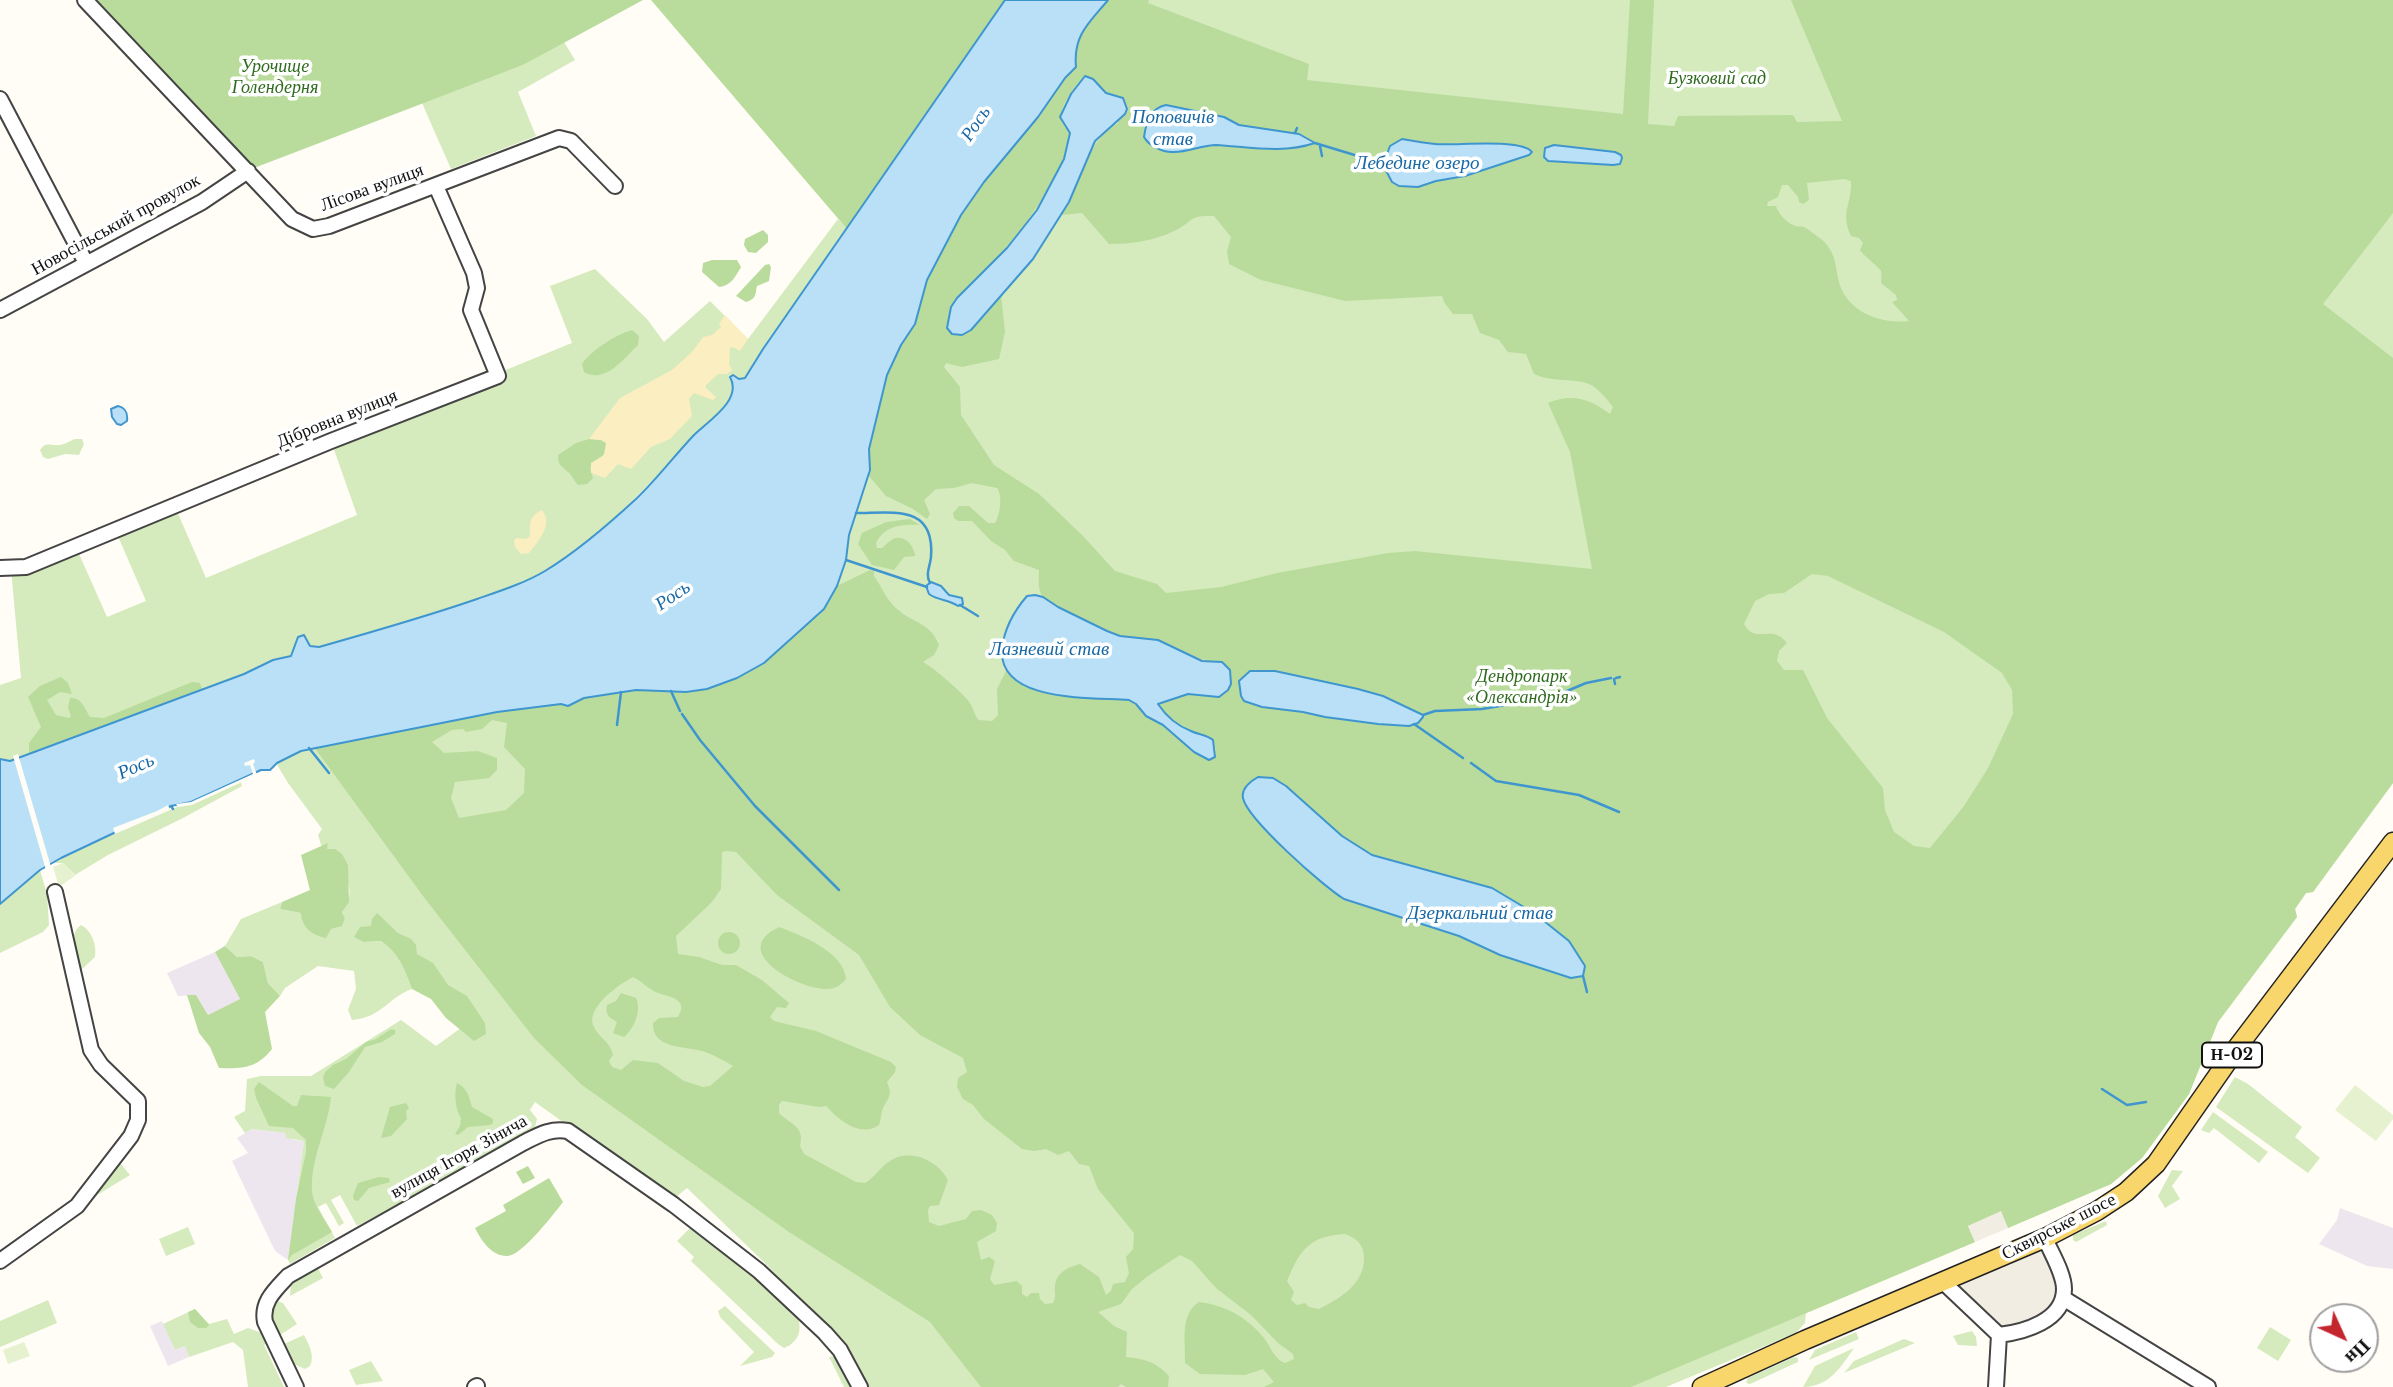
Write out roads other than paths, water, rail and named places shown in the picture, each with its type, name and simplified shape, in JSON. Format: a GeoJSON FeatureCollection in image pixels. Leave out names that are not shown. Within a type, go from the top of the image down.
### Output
{"type":"FeatureCollection","features":[{"type":"Feature","properties":{"kind":"main road","name":"Сквирське шосе"},"geometry":{"type":"LineString","coordinates":[[1703,1385],[2045,1238],[2097,1211],[2126,1192],[2155,1164],[2239,1045],[2393,842]]}},
{"type":"Feature","properties":{"kind":"street","name":"Лісова вулиця"},"geometry":{"type":"LineString","coordinates":[[85,0],[292,219],[313,229],[329,226],[559,138],[571,141],[615,186]]}},
{"type":"Feature","properties":{"kind":"street"},"geometry":{"type":"LineString","coordinates":[[0,99],[86,263]]}},
{"type":"Feature","properties":{"kind":"street","name":"Новосільський провулок"},"geometry":{"type":"LineString","coordinates":[[0,310],[202,202],[248,172]]}},
{"type":"Feature","properties":{"kind":"street","name":"Дібровна вулиця"},"geometry":{"type":"LineString","coordinates":[[0,568],[26,566],[498,376],[471,310],[477,288],[474,273],[436,186]]}},
{"type":"Feature","properties":{"kind":"street"},"geometry":{"type":"LineString","coordinates":[[0,1261],[76,1206],[121,1151],[138,1120],[138,1101],[101,1065],[91,1050],[55,892]]}},
{"type":"Feature","properties":{"kind":"street","name":"вулиця Ігоря Зінича"},"geometry":{"type":"LineString","coordinates":[[296,1387],[263,1314],[265,1304],[288,1276],[545,1131],[557,1129],[568,1131],[674,1205],[759,1271],[840,1350],[860,1387]]}},
{"type":"Feature","properties":{"kind":"street"},"geometry":{"type":"LineString","coordinates":[[1998,1335],[2020,1332],[2045,1320],[2059,1307],[2064,1287],[2045,1238]]}},
{"type":"Feature","properties":{"kind":"street"},"geometry":{"type":"LineString","coordinates":[[1942,1281],[1998,1335],[1996,1387]]}},
{"type":"Feature","properties":{"kind":"street"},"geometry":{"type":"LineString","coordinates":[[2063,1298],[2208,1387]]}},
{"type":"Feature","properties":{"kind":"water","name":"Рось"},"geometry":{"type":"Polygon","coordinates":[[[1005,0],[1108,0],[1080,38],[1076,67],[984,182],[961,215],[927,280],[915,324],[901,345],[887,375],[869,449],[870,470],[849,535],[846,560],[837,586],[824,609],[764,663],[737,678],[707,689],[686,692],[636,690],[584,698],[568,706],[561,704],[497,712],[301,751],[277,763],[270,770],[261,770],[191,802],[171,806],[61,858],[40,870],[0,904],[0,759],[10,761],[244,674],[273,660],[291,656],[298,637],[304,635],[310,646],[319,647],[438,612],[512,586],[557,563],[593,537],[626,508],[728,402],[733,386],[730,377],[733,375],[739,379],[745,378],[1005,0]]]}},
{"type":"Feature","properties":{"kind":"water"},"geometry":{"type":"Polygon","coordinates":[[[1085,76],[1093,79],[1106,93],[1123,98],[1127,109],[1125,114],[1095,141],[1069,202],[1033,259],[971,330],[962,335],[952,334],[947,328],[951,307],[1007,248],[1037,210],[1064,159],[1070,133],[1060,117],[1071,94],[1085,76]]]}},
{"type":"Feature","properties":{"kind":"water","name":"Поповичів став"},"geometry":{"type":"Polygon","coordinates":[[[1166,105],[1224,117],[1239,125],[1299,134],[1315,143],[1278,149],[1216,145],[1178,152],[1164,151],[1152,146],[1144,137],[1153,113],[1166,105]]]}},
{"type":"Feature","properties":{"kind":"water","name":"Лебедине озеро"},"geometry":{"type":"Polygon","coordinates":[[[1402,139],[1435,144],[1515,145],[1532,152],[1465,176],[1418,187],[1399,186],[1392,182],[1383,165],[1390,146],[1402,139]]]}},
{"type":"Feature","properties":{"kind":"water"},"geometry":{"type":"Polygon","coordinates":[[[1554,145],[1615,152],[1622,158],[1620,164],[1613,165],[1548,161],[1544,157],[1545,148],[1554,145]]]}},
{"type":"Feature","properties":{"kind":"water"},"geometry":{"type":"Polygon","coordinates":[[[118,406],[125,410],[127,416],[127,421],[121,425],[112,417],[111,409],[118,406]]]}},
{"type":"Feature","properties":{"kind":"water"},"geometry":{"type":"Polygon","coordinates":[[[931,582],[941,586],[949,595],[962,598],[963,604],[958,606],[929,594],[926,586],[931,582]]]}},
{"type":"Feature","properties":{"kind":"water","name":"Лазневий став"},"geometry":{"type":"Polygon","coordinates":[[[1035,595],[1120,636],[1158,640],[1202,661],[1222,662],[1230,670],[1231,684],[1219,697],[1188,694],[1158,704],[1186,729],[1213,740],[1215,757],[1209,760],[1194,752],[1129,700],[1052,694],[1032,689],[1016,680],[1005,667],[1003,642],[1018,608],[1027,596],[1035,595]]]}},
{"type":"Feature","properties":{"kind":"water"},"geometry":{"type":"Polygon","coordinates":[[[1250,671],[1275,671],[1358,689],[1383,696],[1423,717],[1418,723],[1409,726],[1262,707],[1244,701],[1241,696],[1239,681],[1250,671]]]}},
{"type":"Feature","properties":{"kind":"water","name":"Дзеркальний став"},"geometry":{"type":"Polygon","coordinates":[[[1258,777],[1273,778],[1286,786],[1342,836],[1372,855],[1492,888],[1534,913],[1569,941],[1585,966],[1583,976],[1571,978],[1500,955],[1459,936],[1344,899],[1271,836],[1248,808],[1243,798],[1244,791],[1258,777]]]}},
{"type":"Feature","properties":{"kind":"waterway"},"geometry":{"type":"LineString","coordinates":[[1295,133],[1297,128]]}},
{"type":"Feature","properties":{"kind":"waterway"},"geometry":{"type":"LineString","coordinates":[[1315,143],[1371,160]]}},
{"type":"Feature","properties":{"kind":"waterway"},"geometry":{"type":"LineString","coordinates":[[1320,146],[1322,156]]}},
{"type":"Feature","properties":{"kind":"waterway"},"geometry":{"type":"LineString","coordinates":[[856,513],[897,513],[919,520],[926,528],[930,540],[930,583]]}},
{"type":"Feature","properties":{"kind":"waterway"},"geometry":{"type":"LineString","coordinates":[[846,560],[927,587]]}},
{"type":"Feature","properties":{"kind":"waterway"},"geometry":{"type":"LineString","coordinates":[[960,605],[978,616]]}},
{"type":"Feature","properties":{"kind":"waterway"},"geometry":{"type":"LineString","coordinates":[[1616,678],[1620,677]]}},
{"type":"Feature","properties":{"kind":"waterway"},"geometry":{"type":"LineString","coordinates":[[1512,704],[1541,702],[1586,683],[1611,678]]}},
{"type":"Feature","properties":{"kind":"waterway"},"geometry":{"type":"LineString","coordinates":[[1614,679],[1615,684]]}},
{"type":"Feature","properties":{"kind":"waterway"},"geometry":{"type":"LineString","coordinates":[[671,691],[680,711]]}},
{"type":"Feature","properties":{"kind":"waterway"},"geometry":{"type":"LineString","coordinates":[[617,725],[621,692]]}},
{"type":"Feature","properties":{"kind":"waterway"},"geometry":{"type":"LineString","coordinates":[[1423,715],[1435,711],[1482,709],[1512,704]]}},
{"type":"Feature","properties":{"kind":"waterway"},"geometry":{"type":"LineString","coordinates":[[682,714],[755,806],[839,890]]}},
{"type":"Feature","properties":{"kind":"waterway"},"geometry":{"type":"LineString","coordinates":[[1414,724],[1463,758]]}},
{"type":"Feature","properties":{"kind":"waterway"},"geometry":{"type":"LineString","coordinates":[[309,748],[329,773]]}},
{"type":"Feature","properties":{"kind":"waterway"},"geometry":{"type":"LineString","coordinates":[[1471,763],[1496,781],[1579,795],[1619,812]]}},
{"type":"Feature","properties":{"kind":"waterway"},"geometry":{"type":"LineString","coordinates":[[1583,976],[1587,992]]}},
{"type":"Feature","properties":{"kind":"waterway"},"geometry":{"type":"LineString","coordinates":[[2102,1089],[2127,1105],[2146,1102]]}},
{"type":"Feature","properties":{"kind":"park label","name":"Урочище Голендерня"},"geometry":{"type":"Point","coordinates":[275,77]}},
{"type":"Feature","properties":{"kind":"park label","name":"Бузковий сад"},"geometry":{"type":"Point","coordinates":[1717,79]}},
{"type":"Feature","properties":{"kind":"park label","name":"Дендропарк «Олександрія»"},"geometry":{"type":"Point","coordinates":[1522,687]}}]}
